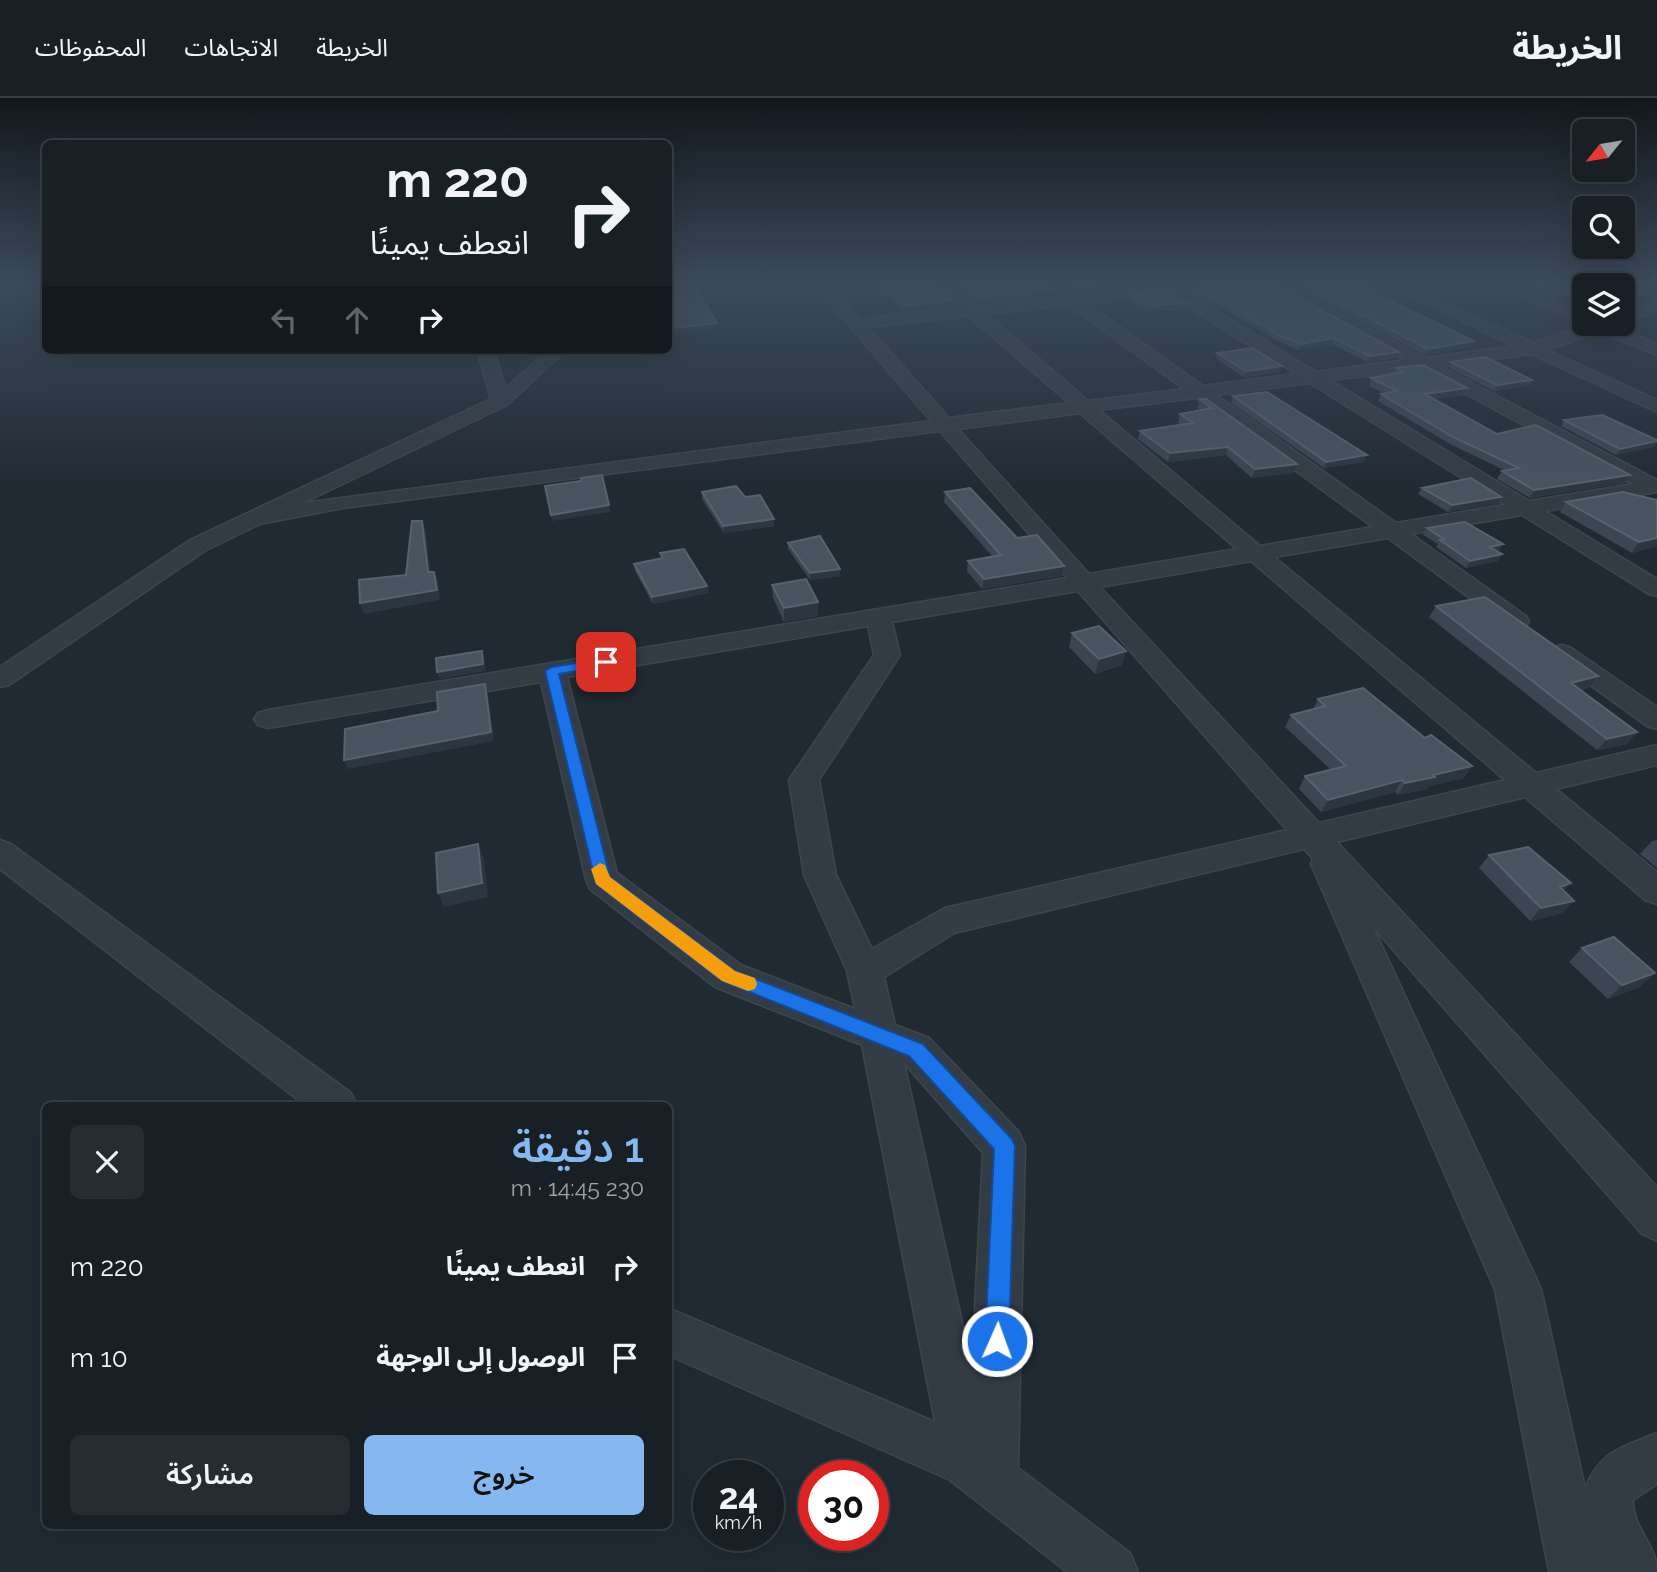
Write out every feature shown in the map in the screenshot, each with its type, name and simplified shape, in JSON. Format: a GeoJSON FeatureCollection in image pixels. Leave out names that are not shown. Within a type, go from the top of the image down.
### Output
{"type":"FeatureCollection","features":[{"type":"Feature","properties":{"kind":"street"},"geometry":{"type":"LineString","coordinates":[[883,353],[1083,582],[1314,835],[1657,1219]]}},
{"type":"Feature","properties":{"kind":"street"},"geometry":{"type":"LineString","coordinates":[[1022,353],[1255,554],[1657,891]]}},
{"type":"Feature","properties":{"kind":"street"},"geometry":{"type":"LineString","coordinates":[[1146,353],[1390,531],[1657,720]]}},
{"type":"Feature","properties":{"kind":"street"},"geometry":{"type":"LineString","coordinates":[[1274,353],[1657,589]]}},
{"type":"Feature","properties":{"kind":"street"},"geometry":{"type":"LineString","coordinates":[[1401,353],[1655,486]]}},
{"type":"Feature","properties":{"kind":"street"},"geometry":{"type":"LineString","coordinates":[[251,519],[343,502],[1502,353]]}},
{"type":"Feature","properties":{"kind":"street"},"geometry":{"type":"LineString","coordinates":[[1541,353],[1657,407]]}},
{"type":"Feature","properties":{"kind":"street"},"geometry":{"type":"LineString","coordinates":[[486,354],[501,401]]}},
{"type":"Feature","properties":{"kind":"street"},"geometry":{"type":"LineString","coordinates":[[0,679],[198,545],[501,401],[554,354]]}},
{"type":"Feature","properties":{"kind":"street"},"geometry":{"type":"LineString","coordinates":[[268,719],[1655,486]]}},
{"type":"Feature","properties":{"kind":"street"},"geometry":{"type":"LineString","coordinates":[[878,617],[887,655],[804,780],[820,875],[865,971],[980,1471]]}},
{"type":"Feature","properties":{"kind":"street"},"geometry":{"type":"LineString","coordinates":[[552,671],[602,880],[728,976],[916,1050],[1004,1146],[980,1471]]}},
{"type":"Feature","properties":{"kind":"street"},"geometry":{"type":"LineString","coordinates":[[865,971],[945,922],[1657,755]]}},
{"type":"Feature","properties":{"kind":"street"},"geometry":{"type":"LineString","coordinates":[[1314,835],[1518,1289],[1576,1572]]}},
{"type":"Feature","properties":{"kind":"street"},"geometry":{"type":"LineString","coordinates":[[0,852],[332,1102]]}},
{"type":"Feature","properties":{"kind":"street"},"geometry":{"type":"LineString","coordinates":[[672,1333],[980,1471],[1111,1572]]}},
{"type":"Feature","properties":{"kind":"street"},"geometry":{"type":"LineString","coordinates":[[1636,1572],[1614,1540],[1608,1500],[1621,1475],[1657,1458]]}},
{"type":"Feature","properties":{"kind":"building"},"geometry":{"type":"Polygon","coordinates":[[[1217,353],[1260,353],[1282,366],[1246,371],[1217,353]]]}},
{"type":"Feature","properties":{"kind":"building"},"geometry":{"type":"Polygon","coordinates":[[[1364,353],[1393,353],[1370,356],[1364,353]]]}},
{"type":"Feature","properties":{"kind":"building"},"geometry":{"type":"Polygon","coordinates":[[[1485,357],[1532,380],[1497,385],[1451,362],[1485,357]]]}},
{"type":"Feature","properties":{"kind":"building"},"geometry":{"type":"Polygon","coordinates":[[[1423,365],[1467,388],[1425,394],[1497,434],[1536,425],[1630,475],[1534,490],[1502,471],[1519,468],[1453,437],[1381,394],[1397,391],[1371,378],[1403,372],[1396,368],[1423,365]]]}},
{"type":"Feature","properties":{"kind":"building"},"geometry":{"type":"Polygon","coordinates":[[[1267,392],[1367,455],[1326,462],[1233,396],[1267,392]]]}},
{"type":"Feature","properties":{"kind":"building"},"geometry":{"type":"Polygon","coordinates":[[[1200,399],[1206,399],[1297,464],[1255,469],[1228,447],[1170,453],[1140,431],[1193,423],[1180,414],[1212,408],[1200,399]]]}},
{"type":"Feature","properties":{"kind":"building"},"geometry":{"type":"Polygon","coordinates":[[[1602,415],[1657,441],[1620,449],[1564,420],[1602,415]]]}},
{"type":"Feature","properties":{"kind":"building"},"geometry":{"type":"Polygon","coordinates":[[[602,475],[609,505],[551,515],[545,486],[602,475]]]}},
{"type":"Feature","properties":{"kind":"building"},"geometry":{"type":"Polygon","coordinates":[[[1471,478],[1501,497],[1452,505],[1422,488],[1471,478]]]}},
{"type":"Feature","properties":{"kind":"building"},"geometry":{"type":"Polygon","coordinates":[[[736,486],[745,497],[760,495],[774,519],[723,526],[702,492],[736,486]]]}},
{"type":"Feature","properties":{"kind":"building"},"geometry":{"type":"Polygon","coordinates":[[[970,488],[1017,538],[1037,535],[1064,566],[984,579],[968,561],[1001,555],[945,492],[970,488]]]}},
{"type":"Feature","properties":{"kind":"building"},"geometry":{"type":"Polygon","coordinates":[[[1623,492],[1657,500],[1657,538],[1639,542],[1566,502],[1623,492]]]}},
{"type":"Feature","properties":{"kind":"building"},"geometry":{"type":"Polygon","coordinates":[[[412,521],[422,521],[428,572],[434,572],[437,590],[360,603],[359,580],[406,575],[412,521]]]}},
{"type":"Feature","properties":{"kind":"building"},"geometry":{"type":"Polygon","coordinates":[[[1465,522],[1503,544],[1490,547],[1502,554],[1470,561],[1427,528],[1465,522]]]}},
{"type":"Feature","properties":{"kind":"building"},"geometry":{"type":"Polygon","coordinates":[[[820,536],[840,569],[810,573],[788,543],[820,536]]]}},
{"type":"Feature","properties":{"kind":"building"},"geometry":{"type":"Polygon","coordinates":[[[684,549],[707,586],[652,597],[634,564],[663,558],[660,553],[684,549]]]}},
{"type":"Feature","properties":{"kind":"building"},"geometry":{"type":"Polygon","coordinates":[[[806,579],[818,602],[784,608],[772,585],[806,579]]]}},
{"type":"Feature","properties":{"kind":"building"},"geometry":{"type":"Polygon","coordinates":[[[1485,597],[1598,676],[1571,683],[1637,732],[1607,739],[1436,606],[1485,597]]]}},
{"type":"Feature","properties":{"kind":"building"},"geometry":{"type":"Polygon","coordinates":[[[1099,626],[1126,651],[1099,659],[1072,633],[1099,626]]]}},
{"type":"Feature","properties":{"kind":"building"},"geometry":{"type":"Polygon","coordinates":[[[482,651],[483,664],[437,672],[436,658],[482,651]]]}},
{"type":"Feature","properties":{"kind":"building"},"geometry":{"type":"Polygon","coordinates":[[[485,684],[491,732],[344,760],[345,729],[438,711],[437,692],[485,684]]]}},
{"type":"Feature","properties":{"kind":"building"},"geometry":{"type":"Polygon","coordinates":[[[1363,688],[1425,738],[1431,735],[1472,766],[1405,783],[1402,780],[1328,800],[1305,776],[1346,766],[1291,715],[1325,706],[1318,699],[1363,688]]]}},
{"type":"Feature","properties":{"kind":"building"},"geometry":{"type":"Polygon","coordinates":[[[478,844],[482,883],[438,893],[436,853],[478,844]]]}},
{"type":"Feature","properties":{"kind":"building"},"geometry":{"type":"Polygon","coordinates":[[[1528,847],[1571,883],[1560,887],[1574,901],[1541,908],[1489,855],[1528,847]]]}},
{"type":"Feature","properties":{"kind":"building"},"geometry":{"type":"Polygon","coordinates":[[[1614,937],[1655,973],[1622,985],[1582,948],[1614,937]]]}},
{"type":"Feature","properties":{"kind":"slow traffic"},"geometry":{"type":"LineString","coordinates":[[600,869],[602,880],[728,976],[748,984]]}},
{"type":"Feature","properties":{"kind":"route"},"geometry":{"type":"LineString","coordinates":[[606,662],[552,671],[602,880],[728,976],[916,1050],[1004,1146],[997,1341]]}}]}
